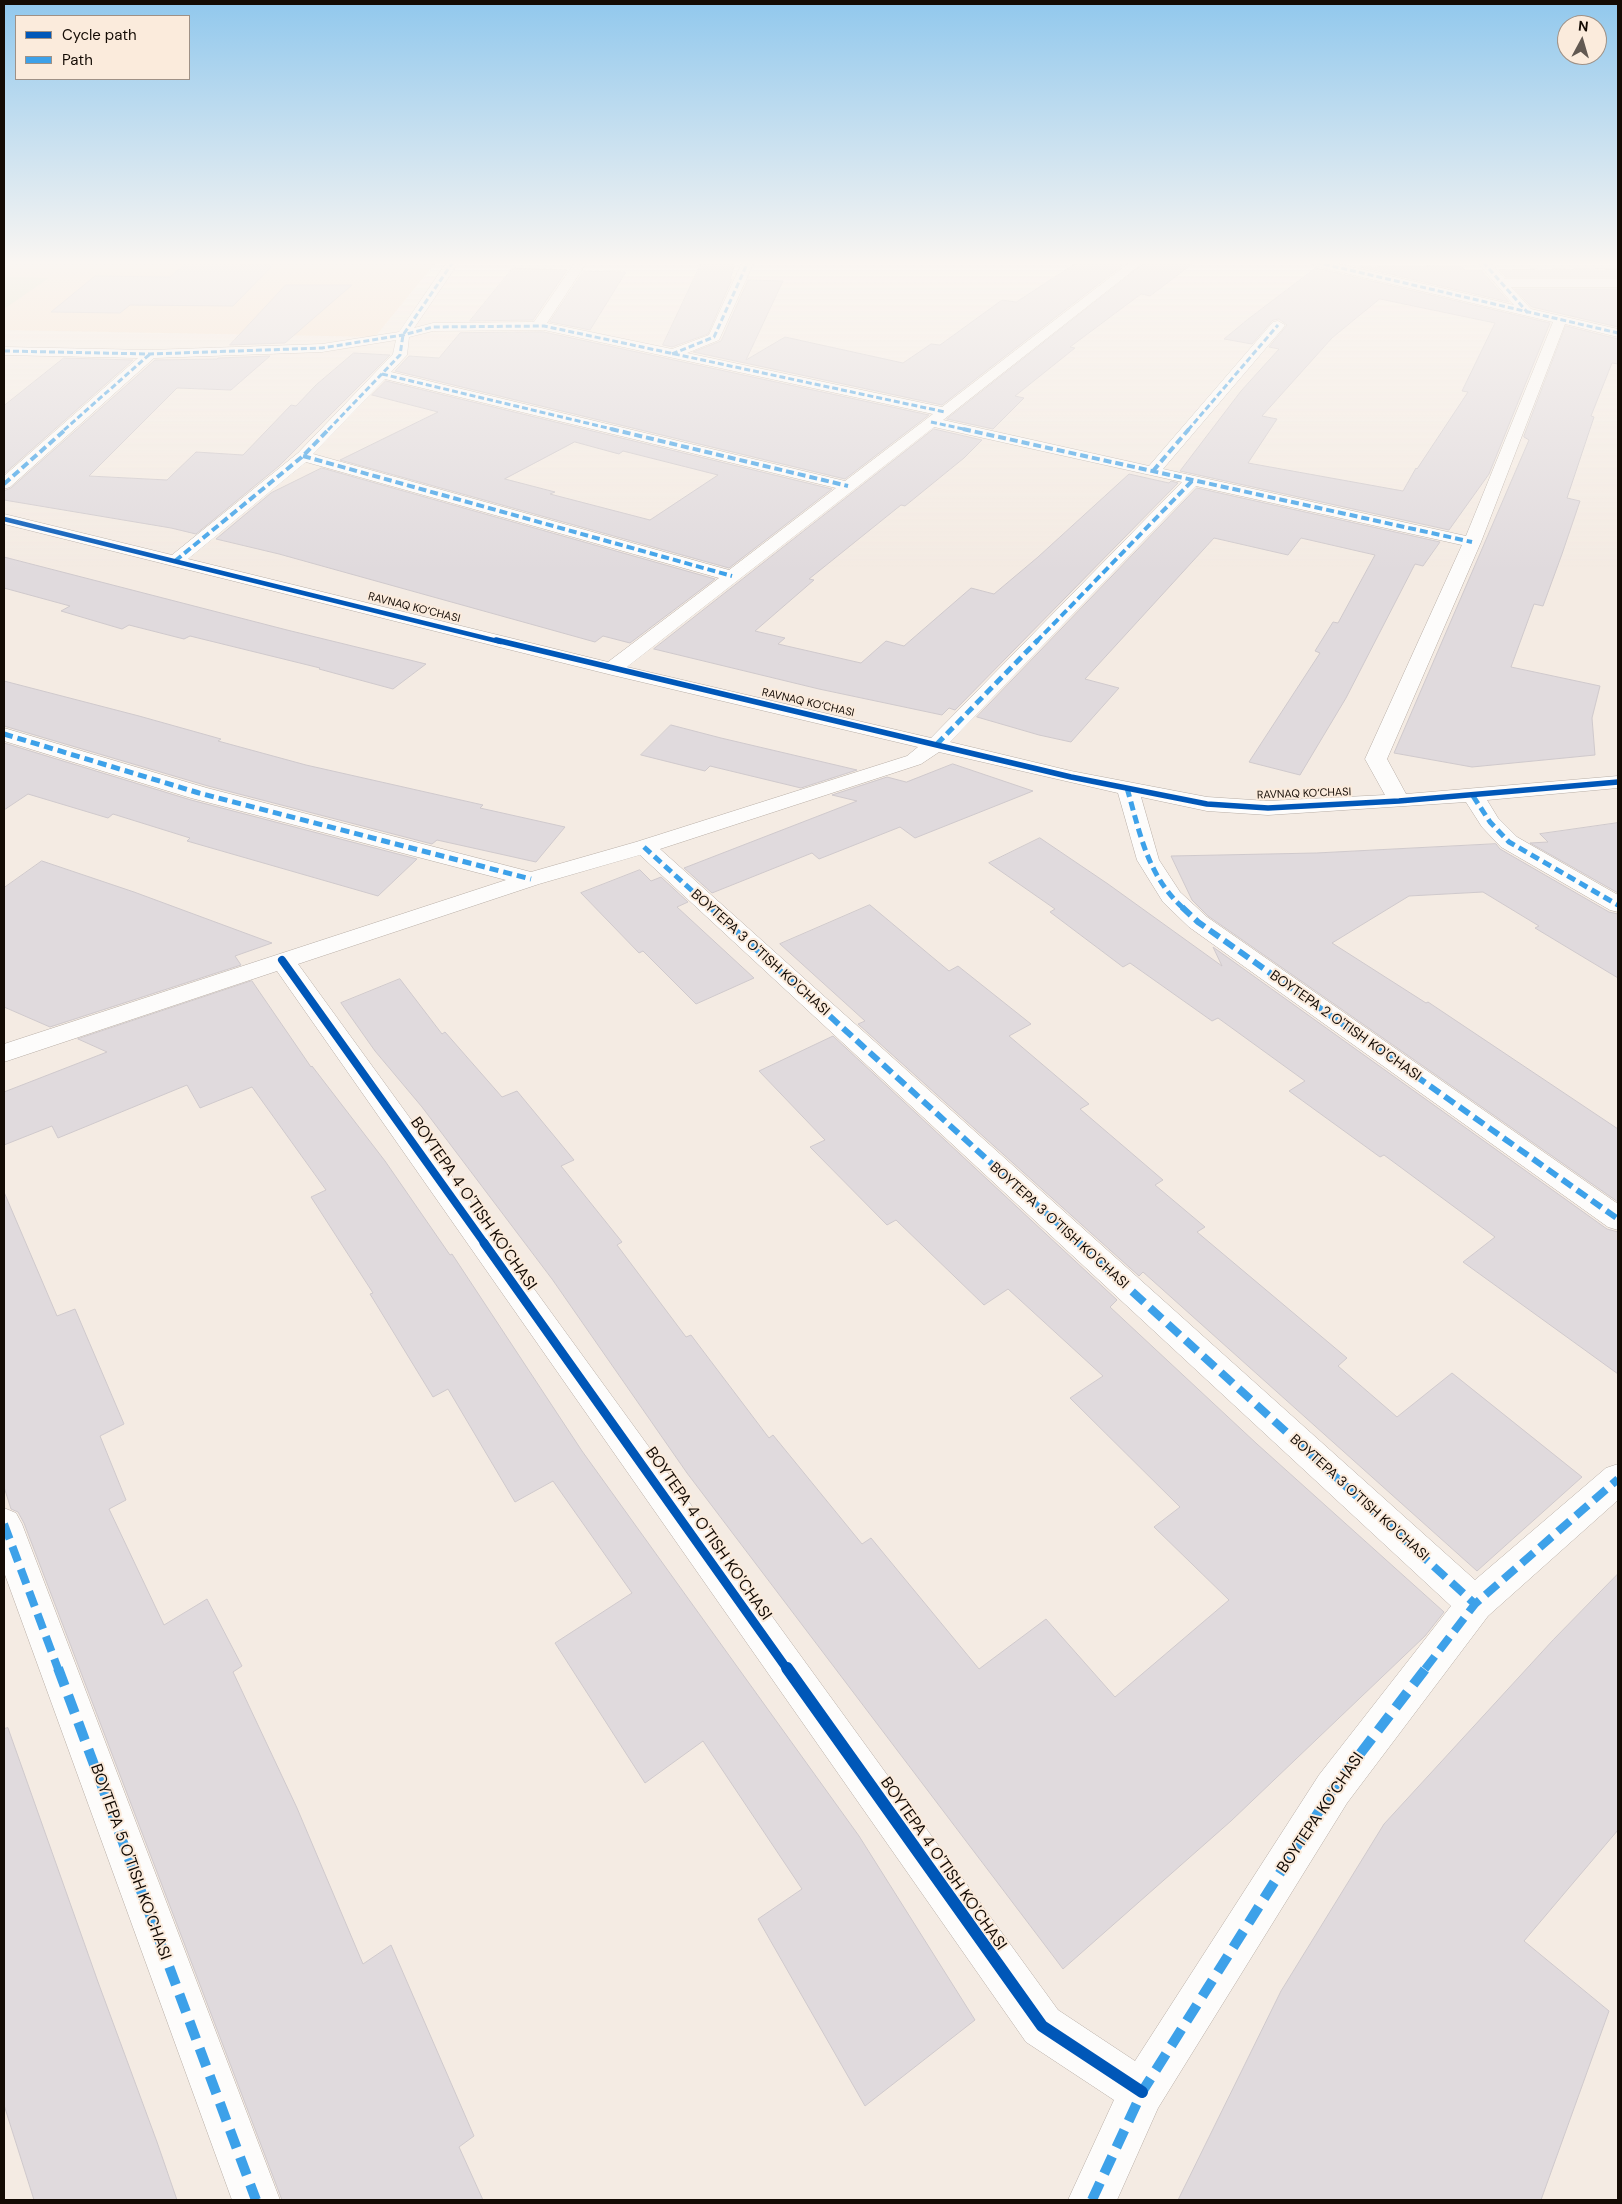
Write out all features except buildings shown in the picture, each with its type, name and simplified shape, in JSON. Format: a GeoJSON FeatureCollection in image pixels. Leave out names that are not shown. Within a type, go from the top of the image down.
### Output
{"type":"FeatureCollection","features":[{"type":"Feature","properties":{"kind":"street"},"geometry":{"type":"LineString","coordinates":[[4,484],[138,365]]}},
{"type":"Feature","properties":{"kind":"street"},"geometry":{"type":"LineString","coordinates":[[175,561],[303,456],[391,365]]}},
{"type":"Feature","properties":{"kind":"street"},"geometry":{"type":"LineString","coordinates":[[723,365],[945,412]]}},
{"type":"Feature","properties":{"kind":"street"},"geometry":{"type":"LineString","coordinates":[[612,669],[1006,365]]}},
{"type":"Feature","properties":{"kind":"street"},"geometry":{"type":"LineString","coordinates":[[1153,472],[1244,365]]}},
{"type":"Feature","properties":{"kind":"street"},"geometry":{"type":"LineString","coordinates":[[1399,801],[1376,758],[1472,542],[1542,365]]}},
{"type":"Feature","properties":{"kind":"street"},"geometry":{"type":"LineString","coordinates":[[382,374],[848,486]]}},
{"type":"Feature","properties":{"kind":"street"},"geometry":{"type":"LineString","coordinates":[[931,422],[1472,542]]}},
{"type":"Feature","properties":{"kind":"street"},"geometry":{"type":"LineString","coordinates":[[303,456],[732,576]]}},
{"type":"Feature","properties":{"kind":"street"},"geometry":{"type":"LineString","coordinates":[[4,1052],[531,879],[644,847],[914,760],[937,744],[1192,481]]}},
{"type":"Feature","properties":{"kind":"street","name":"RAVNAQ KO‘CHASI"},"geometry":{"type":"LineString","coordinates":[[4,519],[612,669],[937,744],[1071,778],[1207,804],[1268,808],[1399,801],[1618,782]]}},
{"type":"Feature","properties":{"kind":"street"},"geometry":{"type":"LineString","coordinates":[[4,734],[199,793],[531,879]]}},
{"type":"Feature","properties":{"kind":"street","name":"BOYTEPA 2 O'TISH KO'CHASI"},"geometry":{"type":"LineString","coordinates":[[1127,788],[1148,860],[1172,897],[1198,922],[1618,1218]]}},
{"type":"Feature","properties":{"kind":"street"},"geometry":{"type":"LineString","coordinates":[[1473,796],[1490,822],[1509,842],[1618,905]]}},
{"type":"Feature","properties":{"kind":"street","name":"BOYTEPA 3 O'TISH KO'CHASI"},"geometry":{"type":"LineString","coordinates":[[644,847],[1475,1604]]}},
{"type":"Feature","properties":{"kind":"street","name":"BOYTEPA 4 O'TISH KO'CHASI"},"geometry":{"type":"LineString","coordinates":[[282,960],[1042,2026],[1142,2092]]}},
{"type":"Feature","properties":{"kind":"street","name":"BOYTEPA KO'CHASI"},"geometry":{"type":"LineString","coordinates":[[1092,2200],[1142,2092],[1333,1789],[1475,1604],[1618,1479]]}},
{"type":"Feature","properties":{"kind":"street","name":"BOYTEPA 5 O'TISH KO'CHASI"},"geometry":{"type":"LineString","coordinates":[[4,1524],[256,2200]]}},
{"type":"Feature","properties":{"kind":"marked path"},"geometry":{"type":"LineString","coordinates":[[4,484],[138,365]]}},
{"type":"Feature","properties":{"kind":"marked path"},"geometry":{"type":"LineString","coordinates":[[175,561],[303,456],[391,365]]}},
{"type":"Feature","properties":{"kind":"marked path"},"geometry":{"type":"LineString","coordinates":[[725,365],[945,412]]}},
{"type":"Feature","properties":{"kind":"marked path"},"geometry":{"type":"LineString","coordinates":[[1153,471],[1244,365]]}},
{"type":"Feature","properties":{"kind":"marked path"},"geometry":{"type":"LineString","coordinates":[[382,374],[848,486]]}},
{"type":"Feature","properties":{"kind":"marked path"},"geometry":{"type":"LineString","coordinates":[[931,422],[1472,542]]}},
{"type":"Feature","properties":{"kind":"marked path"},"geometry":{"type":"LineString","coordinates":[[303,456],[732,576]]}},
{"type":"Feature","properties":{"kind":"marked path"},"geometry":{"type":"LineString","coordinates":[[937,744],[1192,481]]}},
{"type":"Feature","properties":{"kind":"marked path"},"geometry":{"type":"LineString","coordinates":[[4,734],[199,793],[531,879]]}},
{"type":"Feature","properties":{"kind":"marked path"},"geometry":{"type":"LineString","coordinates":[[1127,788],[1148,860],[1171,897],[1198,922],[1618,1219]]}},
{"type":"Feature","properties":{"kind":"marked path"},"geometry":{"type":"LineString","coordinates":[[1473,796],[1490,822],[1509,842],[1618,905]]}},
{"type":"Feature","properties":{"kind":"marked path"},"geometry":{"type":"LineString","coordinates":[[644,847],[1475,1604]]}},
{"type":"Feature","properties":{"kind":"marked path"},"geometry":{"type":"LineString","coordinates":[[1092,2200],[1142,2092],[1333,1789],[1475,1604],[1618,1479]]}},
{"type":"Feature","properties":{"kind":"marked path"},"geometry":{"type":"LineString","coordinates":[[4,1524],[256,2200]]}},
{"type":"Feature","properties":{"kind":"cycle path"},"geometry":{"type":"LineString","coordinates":[[4,519],[612,669],[1071,777],[1207,804],[1268,808],[1399,801],[1618,782]]}},
{"type":"Feature","properties":{"kind":"cycle path"},"geometry":{"type":"LineString","coordinates":[[282,960],[1042,2026],[1142,2092]]}}]}
